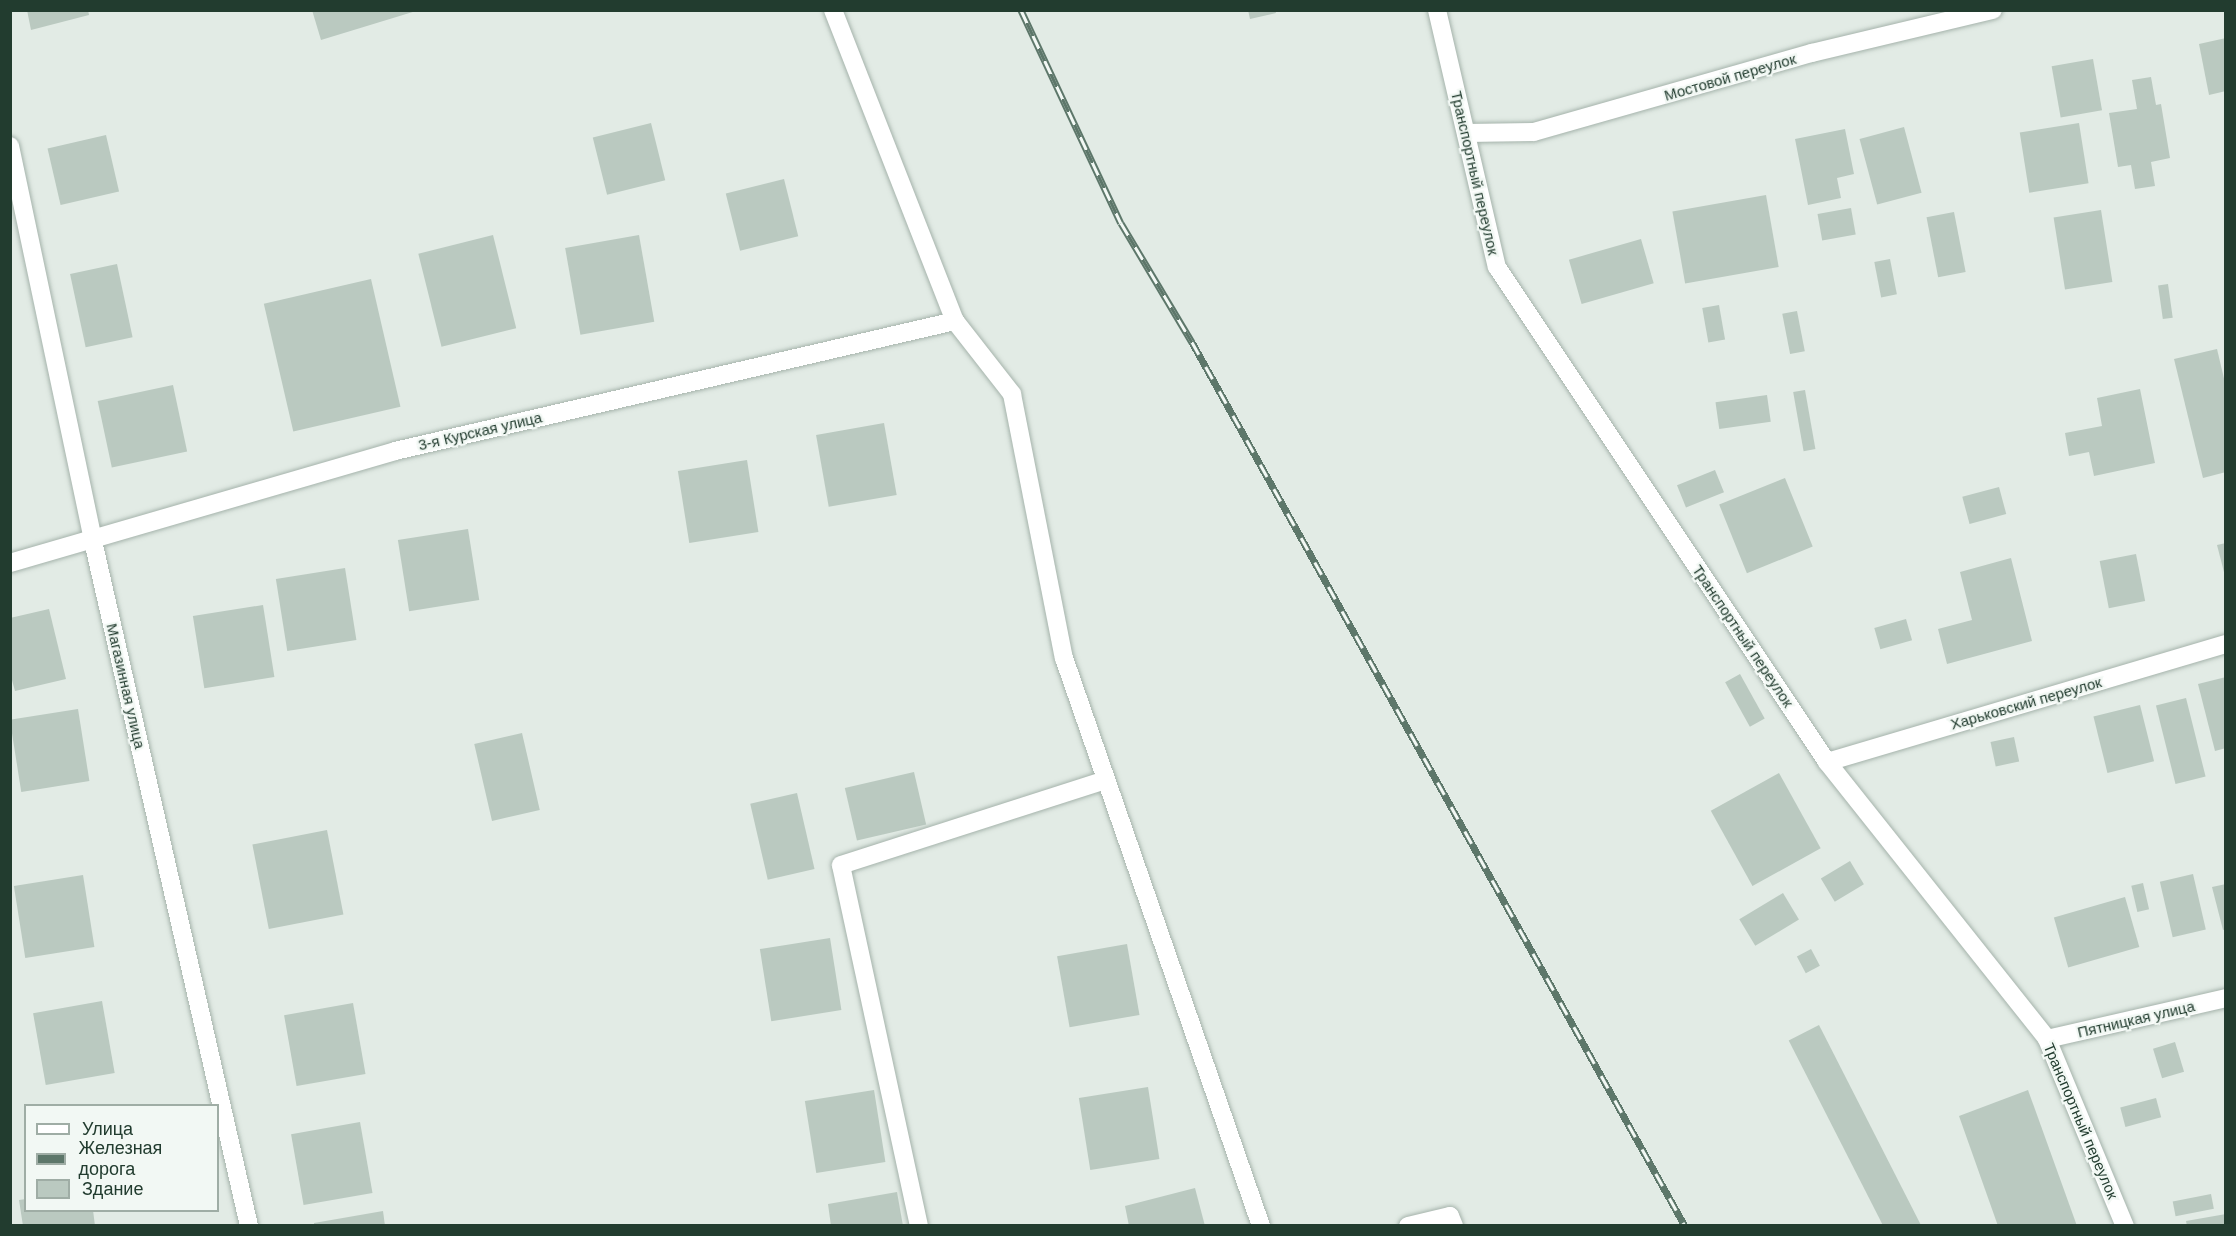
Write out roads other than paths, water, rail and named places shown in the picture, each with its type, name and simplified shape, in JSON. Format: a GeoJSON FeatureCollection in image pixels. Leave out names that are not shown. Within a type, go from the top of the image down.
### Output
{"type":"FeatureCollection","features":[{"type":"Feature","properties":{"kind":"street"},"geometry":{"type":"LineString","coordinates":[[833,10],[955,321],[1012,394],[1064,658],[1261,1226]]}},
{"type":"Feature","properties":{"kind":"street","name":"Транспортный переулок"},"geometry":{"type":"LineString","coordinates":[[1437,10],[1497,267],[1827,762],[2047,1039],[2125,1226]]}},
{"type":"Feature","properties":{"kind":"street","name":"Мостовой переулок"},"geometry":{"type":"LineString","coordinates":[[1466,133],[1534,132],[1812,53],[1993,10]]}},
{"type":"Feature","properties":{"kind":"street","name":"Магазинная улица"},"geometry":{"type":"LineString","coordinates":[[10,146],[93,541],[249,1226]]}},
{"type":"Feature","properties":{"kind":"street","name":"3-я Курская улица"},"geometry":{"type":"LineString","coordinates":[[10,562],[93,541],[395,451],[955,321]]}},
{"type":"Feature","properties":{"kind":"street","name":"Харьковский переулок"},"geometry":{"type":"LineString","coordinates":[[1827,762],[2226,644]]}},
{"type":"Feature","properties":{"kind":"street"},"geometry":{"type":"LineString","coordinates":[[919,1226],[841,865],[1106,780]]}},
{"type":"Feature","properties":{"kind":"street","name":"Пятницкая улица"},"geometry":{"type":"LineString","coordinates":[[2047,1039],[2226,998]]}},
{"type":"Feature","properties":{"kind":"street"},"geometry":{"type":"LineString","coordinates":[[1408,1226],[1452,1221]]}},
{"type":"Feature","properties":{"kind":"railway"},"geometry":{"type":"LineString","coordinates":[[1021,10],[1121,223],[1192,342],[1685,1226]]}}]}
